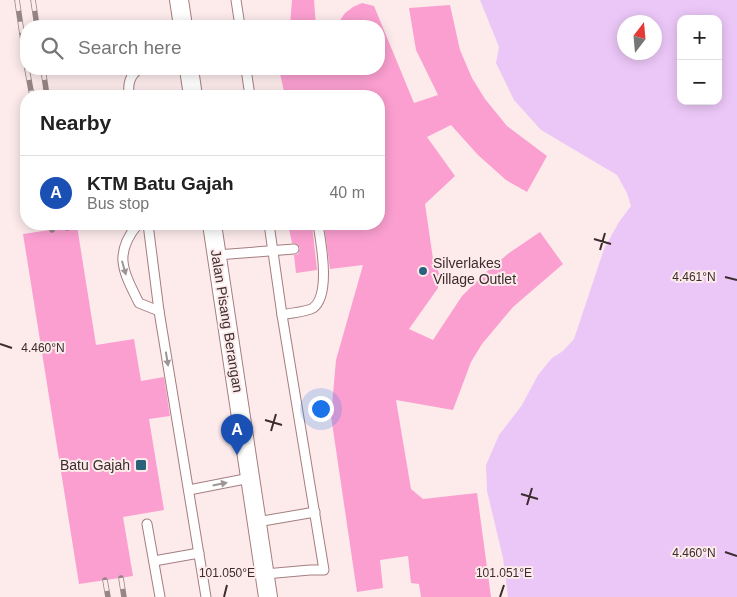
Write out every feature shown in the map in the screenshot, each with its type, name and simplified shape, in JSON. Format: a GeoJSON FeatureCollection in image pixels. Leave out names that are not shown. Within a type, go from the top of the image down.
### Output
{"type":"FeatureCollection","features":[{"type":"Feature","properties":{"kind":"street"},"geometry":{"type":"LineString","coordinates":[[179,0],[182,20]]}},
{"type":"Feature","properties":{"kind":"street"},"geometry":{"type":"LineString","coordinates":[[190,75],[192,90]]}},
{"type":"Feature","properties":{"kind":"street","name":"Jalan Pisang Berangan"},"geometry":{"type":"LineString","coordinates":[[213,230],[268,597]]}},
{"type":"Feature","properties":{"kind":"lane"},"geometry":{"type":"LineString","coordinates":[[236,0],[239,20]]}},
{"type":"Feature","properties":{"kind":"lane"},"geometry":{"type":"LineString","coordinates":[[129,90],[128,85],[133,75]]}},
{"type":"Feature","properties":{"kind":"lane"},"geometry":{"type":"LineString","coordinates":[[247,75],[249,90]]}},
{"type":"Feature","properties":{"kind":"lane"},"geometry":{"type":"LineString","coordinates":[[133,230],[124,247],[122,260],[129,283],[139,303],[160,311]]}},
{"type":"Feature","properties":{"kind":"lane"},"geometry":{"type":"LineString","coordinates":[[149,230],[206,597]]}},
{"type":"Feature","properties":{"kind":"lane"},"geometry":{"type":"LineString","coordinates":[[265,574],[324,570],[270,230]]}},
{"type":"Feature","properties":{"kind":"lane"},"geometry":{"type":"LineString","coordinates":[[282,315],[312,309],[321,299],[323,287],[318,230]]}},
{"type":"Feature","properties":{"kind":"lane"},"geometry":{"type":"LineString","coordinates":[[217,255],[294,248]]}},
{"type":"Feature","properties":{"kind":"lane"},"geometry":{"type":"LineString","coordinates":[[189,490],[250,478]]}},
{"type":"Feature","properties":{"kind":"lane"},"geometry":{"type":"LineString","coordinates":[[257,522],[315,512]]}},
{"type":"Feature","properties":{"kind":"lane"},"geometry":{"type":"LineString","coordinates":[[147,524],[160,597]]}},
{"type":"Feature","properties":{"kind":"lane"},"geometry":{"type":"LineString","coordinates":[[154,562],[199,553]]}},
{"type":"Feature","properties":{"kind":"shaded area"},"geometry":{"type":"Polygon","coordinates":[[[480,0],[737,0],[737,597],[508,597],[503,558],[487,491],[486,465],[499,435],[522,405],[538,375],[552,358],[563,351],[574,339],[604,249],[619,222],[631,206],[627,193],[617,175],[541,130],[514,100],[496,63],[499,47],[480,0]]]}},
{"type":"Feature","properties":{"kind":"building"},"geometry":{"type":"Polygon","coordinates":[[[292,0],[314,0],[316,20],[290,20],[292,0]]]}},
{"type":"Feature","properties":{"kind":"building"},"geometry":{"type":"Polygon","coordinates":[[[362,3],[374,6],[380,20],[340,20],[353,7],[362,3]]]}},
{"type":"Feature","properties":{"kind":"building"},"geometry":{"type":"Polygon","coordinates":[[[450,5],[460,50],[472,78],[485,99],[507,126],[547,156],[527,192],[506,180],[478,155],[451,125],[427,137],[455,176],[425,204],[433,259],[439,273],[438,288],[409,329],[433,340],[462,296],[509,253],[540,232],[563,264],[513,307],[482,344],[471,362],[453,410],[396,400],[411,489],[423,499],[477,493],[491,597],[421,597],[419,584],[411,583],[408,556],[380,560],[383,588],[357,592],[331,416],[336,360],[363,265],[330,269],[325,230],[385,230],[385,90],[284,90],[280,75],[385,75],[385,33],[414,103],[438,95],[416,50],[409,8],[450,5]]]}},
{"type":"Feature","properties":{"kind":"building"},"geometry":{"type":"Polygon","coordinates":[[[50,230],[78,230],[96,345],[134,339],[141,381],[164,377],[170,416],[149,419],[164,510],[123,517],[133,576],[79,584],[23,234],[50,230]]]}},
{"type":"Feature","properties":{"kind":"building"},"geometry":{"type":"Polygon","coordinates":[[[289,230],[313,230],[317,270],[296,273],[294,255],[298,254],[300,248],[297,244],[292,243],[289,230]]]}},
{"type":"Feature","properties":{"kind":"railway"},"geometry":{"type":"LineString","coordinates":[[17,0],[20,20]]}},
{"type":"Feature","properties":{"kind":"railway"},"geometry":{"type":"LineString","coordinates":[[33,0],[36,20]]}},
{"type":"Feature","properties":{"kind":"railway"},"geometry":{"type":"LineString","coordinates":[[28,75],[31,90]]}},
{"type":"Feature","properties":{"kind":"railway"},"geometry":{"type":"LineString","coordinates":[[44,75],[46,90]]}},
{"type":"Feature","properties":{"kind":"railway"},"geometry":{"type":"LineString","coordinates":[[121,578],[124,597]]}},
{"type":"Feature","properties":{"kind":"railway"},"geometry":{"type":"LineString","coordinates":[[105,580],[108,597]]}},
{"type":"Feature","properties":{"kind":"place","name":"Silverlakes Village Outlet"},"geometry":{"type":"Point","coordinates":[423,271]}},
{"type":"Feature","properties":{"kind":"place","name":"KTM Batu Gajah"},"geometry":{"type":"Point","coordinates":[237,455]}},
{"type":"Feature","properties":{"kind":"place","name":"Batu Gajah"},"geometry":{"type":"Point","coordinates":[141,465]}}]}
